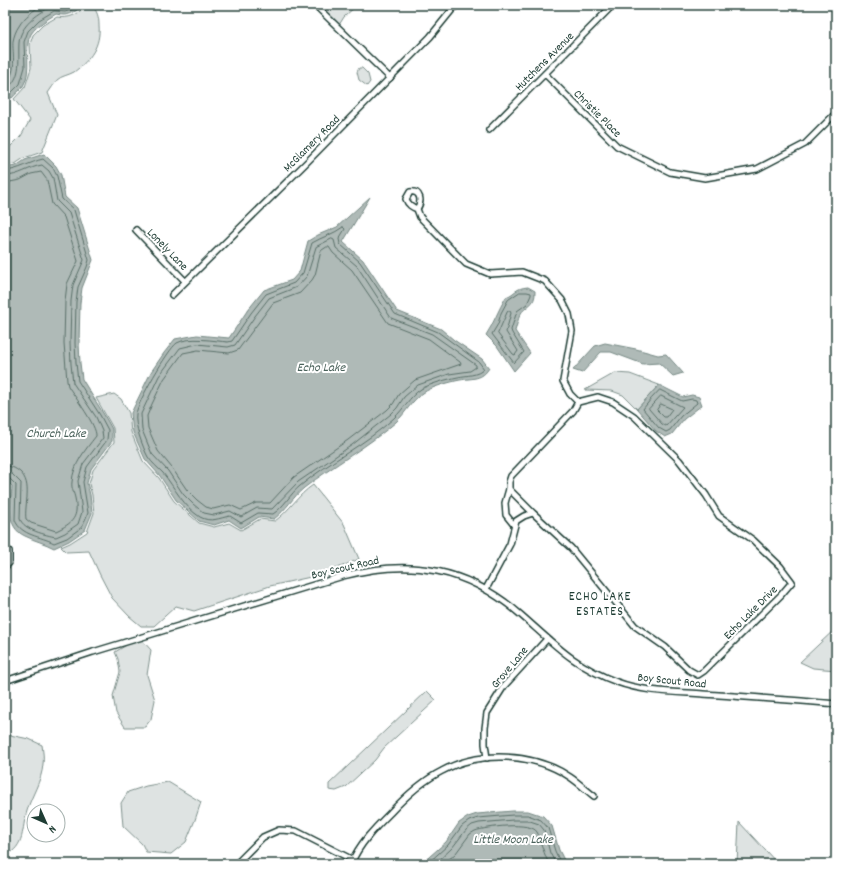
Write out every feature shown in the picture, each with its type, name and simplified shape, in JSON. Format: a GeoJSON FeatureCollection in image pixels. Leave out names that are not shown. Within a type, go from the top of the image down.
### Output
{"type":"FeatureCollection","features":[{"type":"Feature","properties":{"kind":"street"},"geometry":{"type":"LineString","coordinates":[[315,5],[390,78]]}},
{"type":"Feature","properties":{"kind":"street","name":"McGlamery Road"},"geometry":{"type":"LineString","coordinates":[[172,294],[307,162],[390,78],[430,37],[456,5]]}},
{"type":"Feature","properties":{"kind":"street","name":"Hutchens Avenue"},"geometry":{"type":"LineString","coordinates":[[489,130],[612,5]]}},
{"type":"Feature","properties":{"kind":"street","name":"Christie Place"},"geometry":{"type":"LineString","coordinates":[[545,74],[617,146],[670,172],[705,178],[757,169],[804,144],[836,114]]}},
{"type":"Feature","properties":{"kind":"street"},"geometry":{"type":"LineString","coordinates":[[417,209],[420,217],[466,264],[490,274],[522,272],[545,281],[562,300],[569,314],[572,331],[563,381],[570,394],[578,402],[573,411],[515,471],[508,482],[509,489],[506,503],[506,515],[514,525]]}},
{"type":"Feature","properties":{"kind":"street","name":"Lonely Lane"},"geometry":{"type":"LineString","coordinates":[[136,230],[185,282]]}},
{"type":"Feature","properties":{"kind":"street","name":"Echo Lake Drive"},"geometry":{"type":"LineString","coordinates":[[509,489],[533,514],[571,548],[635,626],[665,647],[689,670],[698,675],[704,671],[781,595],[792,582],[780,566],[753,540],[719,516],[706,495],[679,460],[634,416],[613,402],[598,397],[578,402]]}},
{"type":"Feature","properties":{"kind":"street"},"geometry":{"type":"LineString","coordinates":[[486,590],[510,544],[514,525],[520,518],[533,514]]}},
{"type":"Feature","properties":{"kind":"street"},"geometry":{"type":"LineString","coordinates":[[5,547],[9,551],[10,563],[5,567]]}},
{"type":"Feature","properties":{"kind":"street","name":"Boy Scout Road"},"geometry":{"type":"LineString","coordinates":[[5,681],[93,652],[308,586],[363,571],[392,567],[427,569],[458,577],[486,590],[507,603],[568,657],[586,668],[611,680],[632,686],[662,691],[836,704]]}},
{"type":"Feature","properties":{"kind":"street","name":"Grove Lane"},"geometry":{"type":"LineString","coordinates":[[488,758],[485,736],[487,713],[504,686],[547,639]]}},
{"type":"Feature","properties":{"kind":"street"},"geometry":{"type":"LineString","coordinates":[[236,864],[263,837],[279,830],[296,831],[352,862],[367,837],[404,797],[443,770],[466,761],[488,758],[515,758],[544,764],[570,777],[594,796]]}},
{"type":"Feature","properties":{"kind":"shaded area"},"geometry":{"type":"Polygon","coordinates":[[[86,5],[92,5],[99,19],[98,40],[93,52],[85,63],[74,72],[57,80],[48,93],[57,115],[42,152],[24,158],[15,164],[5,165],[5,152],[21,136],[30,120],[14,99],[25,87],[31,68],[30,44],[33,35],[43,25],[57,17],[73,16],[86,5]]]}},
{"type":"Feature","properties":{"kind":"shaded area"},"geometry":{"type":"Polygon","coordinates":[[[319,5],[357,5],[344,17],[339,25],[319,5]]]}},
{"type":"Feature","properties":{"kind":"shaded area"},"geometry":{"type":"Polygon","coordinates":[[[359,68],[362,68],[368,74],[370,82],[367,86],[359,80],[357,72],[359,68]]]}},
{"type":"Feature","properties":{"kind":"shaded area"},"geometry":{"type":"Polygon","coordinates":[[[615,373],[630,374],[659,385],[637,409],[623,395],[612,391],[585,390],[615,373]]]}},
{"type":"Feature","properties":{"kind":"shaded area"},"geometry":{"type":"Polygon","coordinates":[[[114,394],[121,399],[129,413],[131,432],[143,461],[159,478],[174,501],[199,523],[214,527],[229,523],[241,530],[260,519],[275,521],[313,485],[344,524],[359,559],[324,574],[270,586],[194,611],[176,606],[154,626],[141,626],[112,598],[89,551],[66,552],[61,547],[87,532],[94,513],[89,484],[93,470],[114,442],[113,428],[96,398],[114,394]]]}},
{"type":"Feature","properties":{"kind":"shaded area"},"geometry":{"type":"Polygon","coordinates":[[[836,628],[836,670],[813,668],[800,662],[836,628]]]}},
{"type":"Feature","properties":{"kind":"shaded area"},"geometry":{"type":"Polygon","coordinates":[[[142,640],[151,650],[147,675],[155,700],[151,719],[145,727],[125,727],[116,713],[113,696],[120,672],[118,659],[115,652],[130,643],[142,640]]]}},
{"type":"Feature","properties":{"kind":"shaded area"},"geometry":{"type":"Polygon","coordinates":[[[427,691],[436,700],[384,748],[375,760],[346,787],[336,791],[329,790],[329,784],[427,691]]]}},
{"type":"Feature","properties":{"kind":"shaded area"},"geometry":{"type":"Polygon","coordinates":[[[5,734],[29,739],[42,745],[43,759],[39,782],[30,803],[26,803],[26,815],[20,842],[12,852],[5,856],[5,734]]]}},
{"type":"Feature","properties":{"kind":"shaded area"},"geometry":{"type":"Polygon","coordinates":[[[168,782],[201,802],[186,842],[171,854],[146,852],[142,844],[123,826],[121,803],[128,792],[146,786],[168,782]]]}},
{"type":"Feature","properties":{"kind":"shaded area"},"geometry":{"type":"Polygon","coordinates":[[[739,822],[778,864],[737,864],[739,822]]]}},
{"type":"Feature","properties":{"kind":"water"},"geometry":{"type":"Polygon","coordinates":[[[5,5],[83,5],[71,14],[56,14],[43,22],[33,31],[28,45],[26,80],[22,88],[12,98],[5,96],[5,5]]]}},
{"type":"Feature","properties":{"kind":"water","name":"Church Lake"},"geometry":{"type":"Polygon","coordinates":[[[44,154],[56,166],[61,175],[65,197],[77,208],[93,260],[82,288],[80,303],[80,363],[82,379],[112,429],[112,441],[91,469],[87,483],[92,513],[85,530],[69,541],[54,548],[25,536],[14,527],[10,507],[12,486],[5,480],[5,424],[7,409],[5,407],[5,168],[16,166],[25,160],[44,154]]]}},
{"type":"Feature","properties":{"kind":"water","name":"Echo Lake"},"geometry":{"type":"Polygon","coordinates":[[[370,197],[343,242],[363,260],[397,311],[441,329],[454,340],[482,359],[489,368],[480,377],[446,383],[423,393],[396,422],[374,440],[304,488],[274,519],[259,517],[241,528],[229,520],[214,525],[199,521],[176,500],[160,476],[145,459],[133,432],[131,413],[151,372],[175,339],[197,335],[229,338],[247,311],[264,290],[292,280],[300,271],[308,241],[337,227],[370,197]]]}},
{"type":"Feature","properties":{"kind":"water"},"geometry":{"type":"Polygon","coordinates":[[[528,287],[535,291],[534,300],[520,315],[515,331],[530,353],[514,371],[497,346],[486,335],[506,297],[518,290],[528,287]]]}},
{"type":"Feature","properties":{"kind":"water"},"geometry":{"type":"Polygon","coordinates":[[[605,343],[658,355],[666,354],[683,373],[673,376],[659,363],[643,364],[611,352],[601,352],[582,373],[573,370],[595,346],[605,343]]]}},
{"type":"Feature","properties":{"kind":"water"},"geometry":{"type":"Polygon","coordinates":[[[659,385],[683,397],[692,395],[699,397],[702,405],[684,419],[672,434],[665,437],[656,431],[637,409],[659,385]]]}},
{"type":"Feature","properties":{"kind":"water","name":"Little Moon Lake"},"geometry":{"type":"Polygon","coordinates":[[[528,811],[543,816],[552,826],[559,850],[566,864],[421,864],[446,842],[459,823],[468,817],[477,814],[528,811]]]}},
{"type":"Feature","properties":{"kind":"district","name":"ECHO LAKE ESTATES"},"geometry":{"type":"Point","coordinates":[600,602]}}]}
